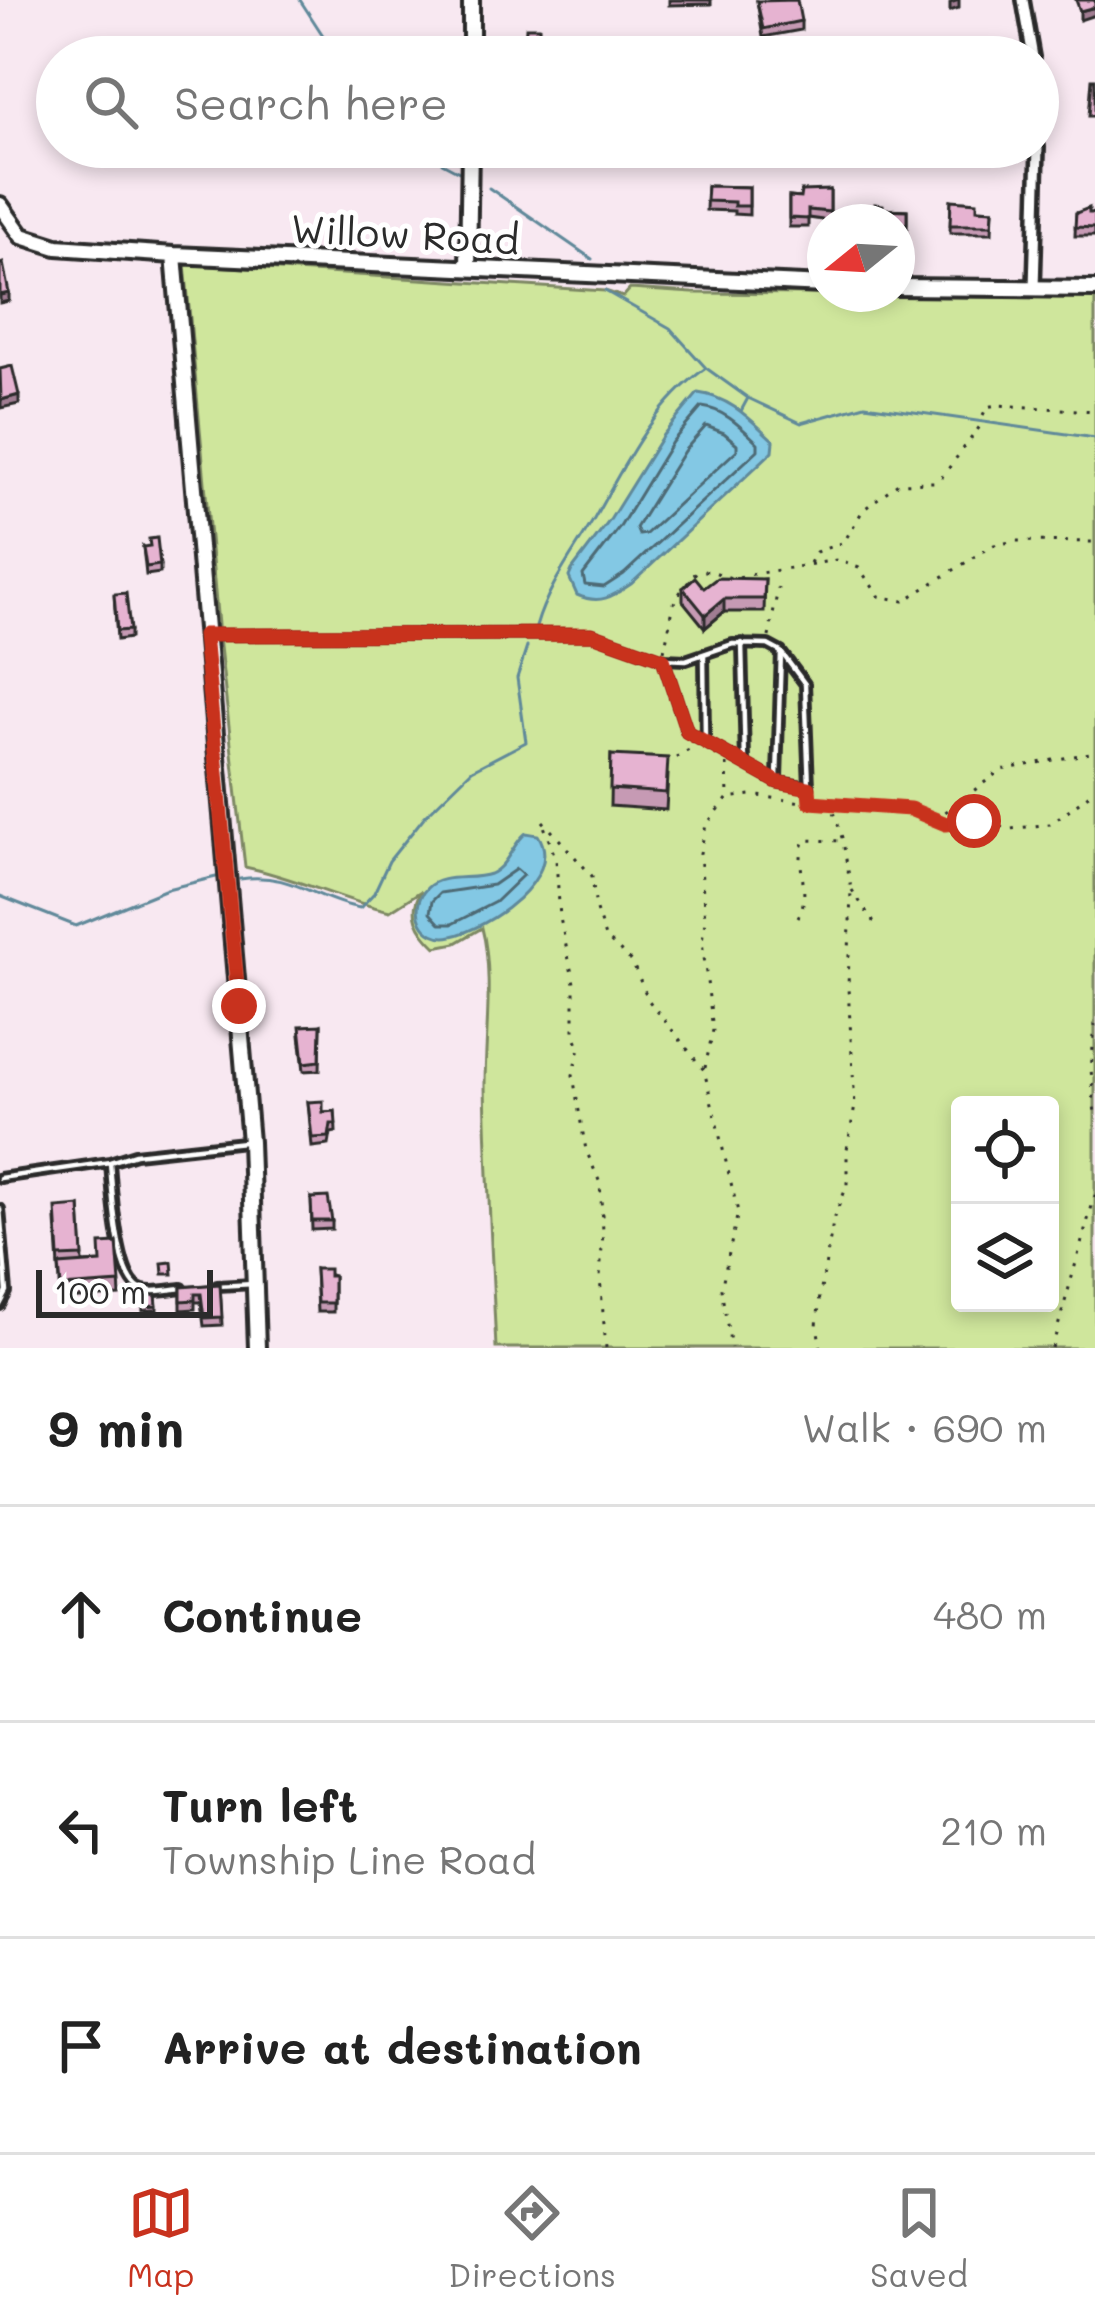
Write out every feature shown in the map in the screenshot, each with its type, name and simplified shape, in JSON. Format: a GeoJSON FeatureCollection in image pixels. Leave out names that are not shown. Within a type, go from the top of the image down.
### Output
{"type":"FeatureCollection","features":[{"type":"Feature","properties":{"kind":"street"},"geometry":{"type":"LineString","coordinates":[[471,0],[471,36]]}},
{"type":"Feature","properties":{"kind":"street"},"geometry":{"type":"LineString","coordinates":[[1023,0],[1030,36]]}},
{"type":"Feature","properties":{"kind":"street"},"geometry":{"type":"LineString","coordinates":[[468,268],[470,168]]}},
{"type":"Feature","properties":{"kind":"street"},"geometry":{"type":"LineString","coordinates":[[1034,288],[1037,168]]}},
{"type":"Feature","properties":{"kind":"street","name":"Willow Road"},"geometry":{"type":"LineString","coordinates":[[0,205],[11,225],[37,243],[174,256],[807,284]]}},
{"type":"Feature","properties":{"kind":"street"},"geometry":{"type":"LineString","coordinates":[[174,256],[250,1142],[257,1348]]}},
{"type":"Feature","properties":{"kind":"street"},"geometry":{"type":"LineString","coordinates":[[915,287],[1095,289]]}},
{"type":"Feature","properties":{"kind":"lane"},"geometry":{"type":"LineString","coordinates":[[204,635],[592,634],[663,659],[686,660],[742,643],[768,644],[781,652],[806,684],[809,788],[777,782],[687,732],[663,659]]}},
{"type":"Feature","properties":{"kind":"lane"},"geometry":{"type":"LineString","coordinates":[[742,643],[745,762]]}},
{"type":"Feature","properties":{"kind":"lane"},"geometry":{"type":"LineString","coordinates":[[777,782],[781,652]]}},
{"type":"Feature","properties":{"kind":"lane"},"geometry":{"type":"LineString","coordinates":[[704,654],[705,741]]}},
{"type":"Feature","properties":{"kind":"lane"},"geometry":{"type":"LineString","coordinates":[[0,1178],[135,1154],[250,1142]]}},
{"type":"Feature","properties":{"kind":"lane"},"geometry":{"type":"LineString","coordinates":[[110,1162],[119,1243],[131,1282],[141,1290],[188,1288]]}},
{"type":"Feature","properties":{"kind":"lane"},"geometry":{"type":"LineString","coordinates":[[0,1209],[7,1292],[0,1305]]}},
{"type":"Feature","properties":{"kind":"lane"},"geometry":{"type":"LineString","coordinates":[[211,1287],[257,1284]]}},
{"type":"Feature","properties":{"kind":"path"},"geometry":{"type":"LineString","coordinates":[[982,415],[987,407],[996,406],[1095,411]]}},
{"type":"Feature","properties":{"kind":"path"},"geometry":{"type":"LineString","coordinates":[[810,565],[816,552],[844,542],[863,510],[898,483],[934,482],[942,477],[981,425]]}},
{"type":"Feature","properties":{"kind":"path"},"geometry":{"type":"LineString","coordinates":[[663,659],[669,613],[681,589],[697,572],[731,578],[837,560],[859,568],[879,596],[904,601],[994,544],[1095,542]]}},
{"type":"Feature","properties":{"kind":"path"},"geometry":{"type":"LineString","coordinates":[[768,644],[778,588]]}},
{"type":"Feature","properties":{"kind":"path"},"geometry":{"type":"LineString","coordinates":[[661,765],[705,741]]}},
{"type":"Feature","properties":{"kind":"path"},"geometry":{"type":"LineString","coordinates":[[946,824],[944,813],[1000,770],[1095,752]]}},
{"type":"Feature","properties":{"kind":"path"},"geometry":{"type":"LineString","coordinates":[[704,1070],[713,1030],[702,941],[700,853],[706,825],[728,798],[726,753]]}},
{"type":"Feature","properties":{"kind":"path"},"geometry":{"type":"LineString","coordinates":[[809,788],[810,802]]}},
{"type":"Feature","properties":{"kind":"path"},"geometry":{"type":"LineString","coordinates":[[728,798],[751,795],[832,806],[910,809],[946,824],[974,821],[1011,829],[1050,824],[1095,790]]}},
{"type":"Feature","properties":{"kind":"path"},"geometry":{"type":"LineString","coordinates":[[821,1348],[820,1294],[834,1217],[848,1186],[847,1149],[855,1106],[848,988],[851,889],[844,841],[832,806]]}},
{"type":"Feature","properties":{"kind":"path"},"geometry":{"type":"LineString","coordinates":[[606,1348],[600,1183],[580,1123],[573,1075],[580,1048],[574,1034],[574,983],[560,918],[556,860],[542,820],[592,876],[605,937],[632,962],[649,1001],[704,1070],[738,1213],[721,1288],[731,1348]]}},
{"type":"Feature","properties":{"kind":"path"},"geometry":{"type":"LineString","coordinates":[[798,917],[806,896],[799,866],[805,840],[844,841]]}},
{"type":"Feature","properties":{"kind":"path"},"geometry":{"type":"LineString","coordinates":[[851,889],[876,926]]}},
{"type":"Feature","properties":{"kind":"path"},"geometry":{"type":"LineString","coordinates":[[1095,1024],[1091,1069],[1095,1115]]}},
{"type":"Feature","properties":{"kind":"path"},"geometry":{"type":"LineString","coordinates":[[1052,1348],[1095,1195]]}},
{"type":"Feature","properties":{"kind":"green space"},"geometry":{"type":"Polygon","coordinates":[[[185,264],[605,291],[623,297],[630,289],[807,294],[807,312],[915,312],[915,295],[1095,296],[1095,1348],[496,1348],[485,1086],[488,985],[482,928],[456,943],[436,947],[417,921],[415,907],[421,891],[390,911],[245,867],[185,264]]]}},
{"type":"Feature","properties":{"kind":"water"},"geometry":{"type":"Polygon","coordinates":[[[698,393],[739,411],[774,441],[773,451],[631,584],[606,598],[577,595],[569,577],[572,570],[663,435],[698,393]]]}},
{"type":"Feature","properties":{"kind":"water"},"geometry":{"type":"Polygon","coordinates":[[[526,833],[538,835],[544,851],[541,868],[519,899],[484,923],[452,936],[426,929],[418,905],[427,888],[440,880],[490,874],[526,833]]]}},
{"type":"Feature","properties":{"kind":"building"},"geometry":{"type":"Polygon","coordinates":[[[797,0],[801,21],[763,29],[757,1],[797,0]]]}},
{"type":"Feature","properties":{"kind":"building"},"geometry":{"type":"Polygon","coordinates":[[[1076,0],[1095,0],[1095,7],[1080,11],[1076,0]]]}},
{"type":"Feature","properties":{"kind":"building"},"geometry":{"type":"Polygon","coordinates":[[[526,27],[539,27],[539,36],[525,36],[526,27]]]}},
{"type":"Feature","properties":{"kind":"building"},"geometry":{"type":"Polygon","coordinates":[[[1092,79],[1095,116],[1089,116],[1092,79]]]}},
{"type":"Feature","properties":{"kind":"building"},"geometry":{"type":"Polygon","coordinates":[[[707,186],[749,187],[749,206],[706,201],[707,186]]]}},
{"type":"Feature","properties":{"kind":"building"},"geometry":{"type":"Polygon","coordinates":[[[830,190],[830,204],[807,204],[807,219],[789,218],[789,197],[800,198],[801,191],[830,190]]]}},
{"type":"Feature","properties":{"kind":"building"},"geometry":{"type":"Polygon","coordinates":[[[951,200],[977,202],[977,209],[993,210],[992,225],[950,225],[951,200]]]}},
{"type":"Feature","properties":{"kind":"building"},"geometry":{"type":"Polygon","coordinates":[[[1089,208],[1089,213],[1095,213],[1095,228],[1075,227],[1076,213],[1089,208]]]}},
{"type":"Feature","properties":{"kind":"building"},"geometry":{"type":"Polygon","coordinates":[[[0,264],[9,293],[0,295],[0,264]]]}},
{"type":"Feature","properties":{"kind":"building"},"geometry":{"type":"Polygon","coordinates":[[[12,366],[19,395],[1,400],[0,369],[12,366]]]}},
{"type":"Feature","properties":{"kind":"building"},"geometry":{"type":"Polygon","coordinates":[[[157,538],[160,565],[146,567],[143,547],[157,538]]]}},
{"type":"Feature","properties":{"kind":"building"},"geometry":{"type":"Polygon","coordinates":[[[695,577],[704,588],[717,578],[765,579],[764,599],[724,599],[705,615],[683,588],[695,577]]]}},
{"type":"Feature","properties":{"kind":"building"},"geometry":{"type":"Polygon","coordinates":[[[126,593],[130,630],[117,631],[114,594],[126,593]]]}},
{"type":"Feature","properties":{"kind":"building"},"geometry":{"type":"Polygon","coordinates":[[[611,755],[668,758],[666,793],[610,789],[611,755]]]}},
{"type":"Feature","properties":{"kind":"building"},"geometry":{"type":"Polygon","coordinates":[[[321,1025],[320,1061],[304,1063],[300,1026],[321,1025]]]}},
{"type":"Feature","properties":{"kind":"building"},"geometry":{"type":"Polygon","coordinates":[[[323,1101],[323,1112],[335,1111],[336,1124],[331,1124],[329,1137],[312,1138],[308,1102],[323,1101]]]}},
{"type":"Feature","properties":{"kind":"building"},"geometry":{"type":"Polygon","coordinates":[[[328,1197],[332,1221],[312,1221],[311,1198],[328,1197]]]}},
{"type":"Feature","properties":{"kind":"building"},"geometry":{"type":"Polygon","coordinates":[[[80,1206],[83,1256],[59,1257],[56,1208],[80,1206]]]}},
{"type":"Feature","properties":{"kind":"building"},"geometry":{"type":"Polygon","coordinates":[[[117,1243],[120,1283],[61,1287],[59,1265],[101,1262],[100,1244],[117,1243]]]}},
{"type":"Feature","properties":{"kind":"building"},"geometry":{"type":"Polygon","coordinates":[[[172,1262],[173,1274],[163,1274],[162,1263],[172,1262]]]}},
{"type":"Feature","properties":{"kind":"building"},"geometry":{"type":"Polygon","coordinates":[[[315,1269],[329,1269],[333,1276],[333,1303],[317,1303],[315,1269]]]}},
{"type":"Feature","properties":{"kind":"building"},"geometry":{"type":"Polygon","coordinates":[[[220,1284],[222,1317],[204,1318],[201,1294],[195,1294],[195,1300],[181,1301],[181,1287],[220,1284]]]}},
{"type":"Feature","properties":{"kind":"building"},"geometry":{"type":"Polygon","coordinates":[[[156,1295],[157,1306],[143,1307],[142,1296],[156,1295]]]}},
{"type":"Feature","properties":{"kind":"waterway"},"geometry":{"type":"LineString","coordinates":[[300,0],[323,36]]}},
{"type":"Feature","properties":{"kind":"waterway"},"geometry":{"type":"LineString","coordinates":[[452,168],[461,173]]}},
{"type":"Feature","properties":{"kind":"waterway"},"geometry":{"type":"LineString","coordinates":[[489,188],[592,259]]}},
{"type":"Feature","properties":{"kind":"waterway"},"geometry":{"type":"LineString","coordinates":[[605,291],[670,328],[706,368],[748,398],[741,411]]}},
{"type":"Feature","properties":{"kind":"waterway"},"geometry":{"type":"LineString","coordinates":[[536,627],[554,585],[642,437],[670,399],[706,368]]}},
{"type":"Feature","properties":{"kind":"waterway"},"geometry":{"type":"LineString","coordinates":[[748,398],[801,423],[865,405],[1095,438]]}},
{"type":"Feature","properties":{"kind":"waterway"},"geometry":{"type":"LineString","coordinates":[[240,879],[274,879],[360,908],[425,816],[472,770],[526,742],[517,678],[527,647]]}},
{"type":"Feature","properties":{"kind":"waterway"},"geometry":{"type":"LineString","coordinates":[[0,896],[76,926],[167,889],[216,877]]}},
{"type":"Feature","properties":{"kind":"route"},"geometry":{"type":"LineString","coordinates":[[239,1006],[204,635],[592,634],[663,659],[687,732],[777,782],[809,788],[810,802],[910,809],[946,824],[974,821]]}}]}
